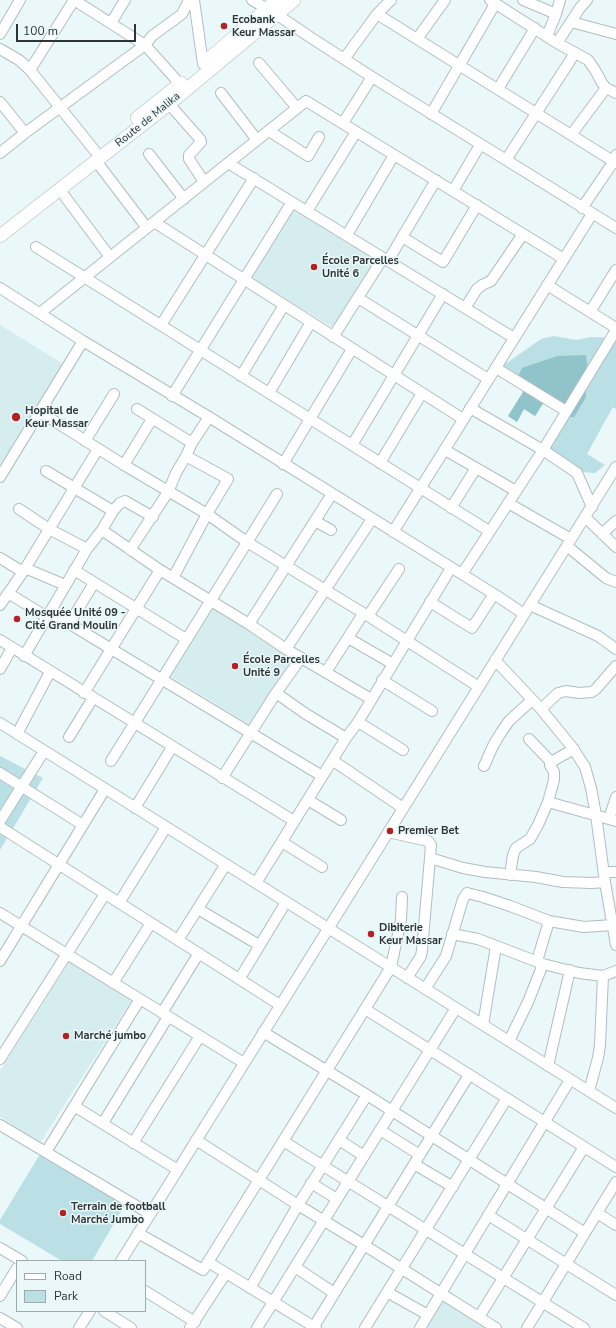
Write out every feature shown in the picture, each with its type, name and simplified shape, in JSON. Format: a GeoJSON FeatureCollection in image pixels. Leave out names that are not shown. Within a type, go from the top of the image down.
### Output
{"type":"FeatureCollection","features":[{"type":"Feature","properties":{"kind":"main road","name":"Route de Malika"},"geometry":{"type":"LineString","coordinates":[[0,225],[169,104],[271,11],[277,0]]}},
{"type":"Feature","properties":{"kind":"main road","name":"Route de Malika"},"geometry":{"type":"LineString","coordinates":[[0,236],[60,190],[96,156],[203,64],[271,11],[294,0]]}},
{"type":"Feature","properties":{"kind":"street"},"geometry":{"type":"LineString","coordinates":[[0,34],[20,0]]}},
{"type":"Feature","properties":{"kind":"street"},"geometry":{"type":"LineString","coordinates":[[30,70],[74,0],[145,45],[180,84]]}},
{"type":"Feature","properties":{"kind":"street"},"geometry":{"type":"LineString","coordinates":[[110,23],[125,0]]}},
{"type":"Feature","properties":{"kind":"street"},"geometry":{"type":"LineString","coordinates":[[0,153],[145,45],[152,36],[182,14],[189,0]]}},
{"type":"Feature","properties":{"kind":"street"},"geometry":{"type":"LineString","coordinates":[[194,0],[203,64]]}},
{"type":"Feature","properties":{"kind":"street"},"geometry":{"type":"LineString","coordinates":[[252,0],[480,145],[616,228]]}},
{"type":"Feature","properties":{"kind":"street"},"geometry":{"type":"LineString","coordinates":[[344,59],[377,14],[391,0]]}},
{"type":"Feature","properties":{"kind":"street"},"geometry":{"type":"LineString","coordinates":[[417,39],[445,0]]}},
{"type":"Feature","properties":{"kind":"street"},"geometry":{"type":"LineString","coordinates":[[522,0],[556,14]]}},
{"type":"Feature","properties":{"kind":"street"},"geometry":{"type":"LineString","coordinates":[[547,36],[560,0]]}},
{"type":"Feature","properties":{"kind":"street"},"geometry":{"type":"LineString","coordinates":[[557,43],[587,0]]}},
{"type":"Feature","properties":{"kind":"street"},"geometry":{"type":"LineString","coordinates":[[431,114],[492,2],[557,43],[588,60],[592,64],[606,88],[616,93]]}},
{"type":"Feature","properties":{"kind":"street"},"geometry":{"type":"LineString","coordinates":[[377,14],[571,135],[615,160],[582,208]]}},
{"type":"Feature","properties":{"kind":"street"},"geometry":{"type":"LineString","coordinates":[[571,22],[616,34]]}},
{"type":"Feature","properties":{"kind":"street"},"geometry":{"type":"LineString","coordinates":[[498,89],[535,28]]}},
{"type":"Feature","properties":{"kind":"street"},"geometry":{"type":"LineString","coordinates":[[0,49],[19,60],[30,70],[151,225],[205,255],[463,420]]}},
{"type":"Feature","properties":{"kind":"street"},"geometry":{"type":"LineString","coordinates":[[506,160],[575,53]]}},
{"type":"Feature","properties":{"kind":"street"},"geometry":{"type":"LineString","coordinates":[[259,63],[297,108]]}},
{"type":"Feature","properties":{"kind":"street"},"geometry":{"type":"LineString","coordinates":[[343,124],[372,77]]}},
{"type":"Feature","properties":{"kind":"street"},"geometry":{"type":"LineString","coordinates":[[571,135],[606,88]]}},
{"type":"Feature","properties":{"kind":"street"},"geometry":{"type":"LineString","coordinates":[[221,93],[258,140]]}},
{"type":"Feature","properties":{"kind":"street"},"geometry":{"type":"LineString","coordinates":[[40,313],[306,101],[564,259]]}},
{"type":"Feature","properties":{"kind":"street"},"geometry":{"type":"LineString","coordinates":[[0,102],[25,133]]}},
{"type":"Feature","properties":{"kind":"street"},"geometry":{"type":"LineString","coordinates":[[169,104],[200,139],[201,142],[189,155],[189,159],[204,182]]}},
{"type":"Feature","properties":{"kind":"street"},"geometry":{"type":"LineString","coordinates":[[269,131],[308,156],[319,137]]}},
{"type":"Feature","properties":{"kind":"street"},"geometry":{"type":"LineString","coordinates":[[307,211],[356,132]]}},
{"type":"Feature","properties":{"kind":"street"},"geometry":{"type":"LineString","coordinates":[[453,191],[480,145]]}},
{"type":"Feature","properties":{"kind":"street"},"geometry":{"type":"LineString","coordinates":[[148,154],[184,199]]}},
{"type":"Feature","properties":{"kind":"street"},"geometry":{"type":"LineString","coordinates":[[347,235],[394,155]]}},
{"type":"Feature","properties":{"kind":"street"},"geometry":{"type":"LineString","coordinates":[[228,163],[514,338]]}},
{"type":"Feature","properties":{"kind":"street"},"geometry":{"type":"LineString","coordinates":[[161,325],[254,178]]}},
{"type":"Feature","properties":{"kind":"street"},"geometry":{"type":"LineString","coordinates":[[333,337],[358,298],[402,237],[436,180]]}},
{"type":"Feature","properties":{"kind":"street"},"geometry":{"type":"LineString","coordinates":[[60,190],[110,257]]}},
{"type":"Feature","properties":{"kind":"street"},"geometry":{"type":"LineString","coordinates":[[172,396],[292,202]]}},
{"type":"Feature","properties":{"kind":"street"},"geometry":{"type":"LineString","coordinates":[[402,237],[443,262],[477,205]]}},
{"type":"Feature","properties":{"kind":"street"},"geometry":{"type":"LineString","coordinates":[[393,532],[592,214]]}},
{"type":"Feature","properties":{"kind":"street"},"geometry":{"type":"LineString","coordinates":[[465,308],[477,289],[491,281],[523,234]]}},
{"type":"Feature","properties":{"kind":"street"},"geometry":{"type":"LineString","coordinates":[[36,247],[490,531]]}},
{"type":"Feature","properties":{"kind":"street"},"geometry":{"type":"LineString","coordinates":[[590,312],[616,270]]}},
{"type":"Feature","properties":{"kind":"street"},"geometry":{"type":"LineString","coordinates":[[462,574],[543,450],[616,329],[547,285]]}},
{"type":"Feature","properties":{"kind":"street"},"geometry":{"type":"LineString","coordinates":[[0,288],[83,341],[209,417],[462,574],[524,614]]}},
{"type":"Feature","properties":{"kind":"street"},"geometry":{"type":"LineString","coordinates":[[352,445],[443,294]]}},
{"type":"Feature","properties":{"kind":"street"},"geometry":{"type":"LineString","coordinates":[[358,298],[488,379]]}},
{"type":"Feature","properties":{"kind":"street"},"geometry":{"type":"LineString","coordinates":[[241,376],[284,305]]}},
{"type":"Feature","properties":{"kind":"street"},"geometry":{"type":"LineString","coordinates":[[269,393],[310,322]]}},
{"type":"Feature","properties":{"kind":"street"},"geometry":{"type":"LineString","coordinates":[[0,477],[83,341]]}},
{"type":"Feature","properties":{"kind":"street"},"geometry":{"type":"LineString","coordinates":[[283,464],[352,349]]}},
{"type":"Feature","properties":{"kind":"street"},"geometry":{"type":"LineString","coordinates":[[496,368],[566,411]]}},
{"type":"Feature","properties":{"kind":"street"},"geometry":{"type":"LineString","coordinates":[[380,463],[422,393]]}},
{"type":"Feature","properties":{"kind":"street"},"geometry":{"type":"LineString","coordinates":[[85,441],[114,394]]}},
{"type":"Feature","properties":{"kind":"street"},"geometry":{"type":"LineString","coordinates":[[470,408],[543,450],[577,473],[592,507]]}},
{"type":"Feature","properties":{"kind":"street"},"geometry":{"type":"LineString","coordinates":[[136,410],[192,443]]}},
{"type":"Feature","properties":{"kind":"street"},"geometry":{"type":"LineString","coordinates":[[40,412],[168,492],[207,514],[247,542],[479,687]]}},
{"type":"Feature","properties":{"kind":"street"},"geometry":{"type":"LineString","coordinates":[[130,550],[168,492],[192,443],[209,417]]}},
{"type":"Feature","properties":{"kind":"street"},"geometry":{"type":"LineString","coordinates":[[124,465],[152,419]]}},
{"type":"Feature","properties":{"kind":"street"},"geometry":{"type":"LineString","coordinates":[[0,605],[24,570],[98,449]]}},
{"type":"Feature","properties":{"kind":"street"},"geometry":{"type":"LineString","coordinates":[[445,450],[516,491]]}},
{"type":"Feature","properties":{"kind":"street"},"geometry":{"type":"LineString","coordinates":[[173,578],[207,514],[228,479],[186,456]]}},
{"type":"Feature","properties":{"kind":"street"},"geometry":{"type":"LineString","coordinates":[[122,1260],[616,467]]}},
{"type":"Feature","properties":{"kind":"street"},"geometry":{"type":"LineString","coordinates":[[451,508],[476,468]]}},
{"type":"Feature","properties":{"kind":"street"},"geometry":{"type":"LineString","coordinates":[[46,471],[113,511]]}},
{"type":"Feature","properties":{"kind":"street"},"geometry":{"type":"LineString","coordinates":[[111,761],[278,494]]}},
{"type":"Feature","properties":{"kind":"street"},"geometry":{"type":"LineString","coordinates":[[249,624],[332,494]]}},
{"type":"Feature","properties":{"kind":"street"},"geometry":{"type":"LineString","coordinates":[[24,656],[86,549],[102,530],[113,511],[120,503],[126,501],[152,517]]}},
{"type":"Feature","properties":{"kind":"street"},"geometry":{"type":"LineString","coordinates":[[508,503],[569,542],[606,578],[615,579]]}},
{"type":"Feature","properties":{"kind":"street"},"geometry":{"type":"LineString","coordinates":[[19,509],[86,549]]}},
{"type":"Feature","properties":{"kind":"street"},"geometry":{"type":"LineString","coordinates":[[585,517],[616,547]]}},
{"type":"Feature","properties":{"kind":"street"},"geometry":{"type":"LineString","coordinates":[[286,650],[372,519]]}},
{"type":"Feature","properties":{"kind":"street"},"geometry":{"type":"LineString","coordinates":[[315,521],[331,530]]}},
{"type":"Feature","properties":{"kind":"street"},"geometry":{"type":"LineString","coordinates":[[602,534],[616,521]]}},
{"type":"Feature","properties":{"kind":"street"},"geometry":{"type":"LineString","coordinates":[[102,530],[160,570],[249,624],[286,650],[371,699]]}},
{"type":"Feature","properties":{"kind":"street"},"geometry":{"type":"LineString","coordinates":[[0,558],[24,570],[65,585]]}},
{"type":"Feature","properties":{"kind":"street"},"geometry":{"type":"LineString","coordinates":[[256,883],[332,760],[358,722],[451,568]]}},
{"type":"Feature","properties":{"kind":"street"},"geometry":{"type":"LineString","coordinates":[[326,672],[348,638],[399,569]]}},
{"type":"Feature","properties":{"kind":"street"},"geometry":{"type":"LineString","coordinates":[[74,570],[186,640]]}},
{"type":"Feature","properties":{"kind":"street"},"geometry":{"type":"LineString","coordinates":[[69,737],[111,649],[160,570]]}},
{"type":"Feature","properties":{"kind":"street"},"geometry":{"type":"LineString","coordinates":[[70,624],[94,583]]}},
{"type":"Feature","properties":{"kind":"street"},"geometry":{"type":"LineString","coordinates":[[8,593],[70,624],[322,776]]}},
{"type":"Feature","properties":{"kind":"street"},"geometry":{"type":"LineString","coordinates":[[430,602],[472,628],[494,594]]}},
{"type":"Feature","properties":{"kind":"street"},"geometry":{"type":"LineString","coordinates":[[530,605],[598,636],[616,649]]}},
{"type":"Feature","properties":{"kind":"street"},"geometry":{"type":"LineString","coordinates":[[348,638],[393,664]]}},
{"type":"Feature","properties":{"kind":"street"},"geometry":{"type":"LineString","coordinates":[[0,640],[134,724],[294,821]]}},
{"type":"Feature","properties":{"kind":"street"},"geometry":{"type":"LineString","coordinates":[[0,669],[12,648]]}},
{"type":"Feature","properties":{"kind":"street"},"geometry":{"type":"LineString","coordinates":[[222,778],[276,693],[301,658]]}},
{"type":"Feature","properties":{"kind":"street"},"geometry":{"type":"LineString","coordinates":[[495,660],[541,710],[574,749],[585,767],[596,814],[604,877],[616,945]]}},
{"type":"Feature","properties":{"kind":"street"},"geometry":{"type":"LineString","coordinates":[[541,710],[554,696],[562,692],[592,692],[616,666]]}},
{"type":"Feature","properties":{"kind":"street"},"geometry":{"type":"LineString","coordinates":[[17,734],[50,672]]}},
{"type":"Feature","properties":{"kind":"street"},"geometry":{"type":"LineString","coordinates":[[382,680],[432,711]]}},
{"type":"Feature","properties":{"kind":"street"},"geometry":{"type":"LineString","coordinates":[[276,693],[346,738]]}},
{"type":"Feature","properties":{"kind":"street"},"geometry":{"type":"LineString","coordinates":[[484,766],[493,746],[509,721],[532,700]]}},
{"type":"Feature","properties":{"kind":"street"},"geometry":{"type":"LineString","coordinates":[[358,722],[403,750]]}},
{"type":"Feature","properties":{"kind":"street"},"geometry":{"type":"LineString","coordinates":[[0,723],[616,1108]]}},
{"type":"Feature","properties":{"kind":"street"},"geometry":{"type":"LineString","coordinates":[[510,875],[513,855],[516,848],[530,839],[538,825],[548,802],[555,776],[550,766],[551,762],[528,739]]}},
{"type":"Feature","properties":{"kind":"street"},"geometry":{"type":"LineString","coordinates":[[135,808],[172,747]]}},
{"type":"Feature","properties":{"kind":"street"},"geometry":{"type":"LineString","coordinates":[[551,762],[574,749]]}},
{"type":"Feature","properties":{"kind":"street"},"geometry":{"type":"LineString","coordinates":[[0,821],[44,751]]}},
{"type":"Feature","properties":{"kind":"street"},"geometry":{"type":"LineString","coordinates":[[332,760],[403,808]]}},
{"type":"Feature","properties":{"kind":"street"},"geometry":{"type":"LineString","coordinates":[[0,773],[83,825]]}},
{"type":"Feature","properties":{"kind":"street"},"geometry":{"type":"LineString","coordinates":[[0,961],[105,789]]}},
{"type":"Feature","properties":{"kind":"street"},"geometry":{"type":"LineString","coordinates":[[548,802],[596,814],[612,820],[616,797]]}},
{"type":"Feature","properties":{"kind":"street"},"geometry":{"type":"LineString","coordinates":[[308,800],[341,820]]}},
{"type":"Feature","properties":{"kind":"street"},"geometry":{"type":"LineString","coordinates":[[119,903],[166,827]]}},
{"type":"Feature","properties":{"kind":"street"},"geometry":{"type":"LineString","coordinates":[[0,828],[240,978],[280,1005]]}},
{"type":"Feature","properties":{"kind":"street"},"geometry":{"type":"LineString","coordinates":[[388,832],[428,841],[431,845],[421,956],[407,978]]}},
{"type":"Feature","properties":{"kind":"street"},"geometry":{"type":"LineString","coordinates":[[282,842],[322,867]]}},
{"type":"Feature","properties":{"kind":"street"},"geometry":{"type":"LineString","coordinates":[[430,858],[470,869],[536,877],[563,882],[592,883],[616,872]]}},
{"type":"Feature","properties":{"kind":"street"},"geometry":{"type":"LineString","coordinates":[[178,940],[226,864]]}},
{"type":"Feature","properties":{"kind":"street"},"geometry":{"type":"LineString","coordinates":[[425,989],[446,956],[463,899],[468,893],[510,906],[549,921],[584,926],[613,925]]}},
{"type":"Feature","properties":{"kind":"street"},"geometry":{"type":"LineString","coordinates":[[0,1059],[105,894]]}},
{"type":"Feature","properties":{"kind":"street"},"geometry":{"type":"LineString","coordinates":[[138,1233],[203,1270],[391,968],[401,920],[402,897]]}},
{"type":"Feature","properties":{"kind":"street"},"geometry":{"type":"LineString","coordinates":[[240,978],[286,902]]}},
{"type":"Feature","properties":{"kind":"street"},"geometry":{"type":"LineString","coordinates":[[198,908],[259,945]]}},
{"type":"Feature","properties":{"kind":"street"},"geometry":{"type":"LineString","coordinates":[[0,913],[244,1063]]}},
{"type":"Feature","properties":{"kind":"street"},"geometry":{"type":"LineString","coordinates":[[509,1041],[528,1002],[540,962],[549,921]]}},
{"type":"Feature","properties":{"kind":"street"},"geometry":{"type":"LineString","coordinates":[[113,982],[151,923]]}},
{"type":"Feature","properties":{"kind":"street"},"geometry":{"type":"LineString","coordinates":[[452,934],[478,940],[540,962],[570,970],[603,976],[616,971]]}},
{"type":"Feature","properties":{"kind":"street"},"geometry":{"type":"LineString","coordinates":[[484,1025],[496,946]]}},
{"type":"Feature","properties":{"kind":"street"},"geometry":{"type":"LineString","coordinates":[[103,1124],[199,953]]}},
{"type":"Feature","properties":{"kind":"street"},"geometry":{"type":"LineString","coordinates":[[548,1066],[570,970]]}},
{"type":"Feature","properties":{"kind":"street"},"geometry":{"type":"LineString","coordinates":[[589,1091],[599,1052],[602,1030],[603,976]]}},
{"type":"Feature","properties":{"kind":"street"},"geometry":{"type":"LineString","coordinates":[[46,1152],[140,999]]}},
{"type":"Feature","properties":{"kind":"street"},"geometry":{"type":"LineString","coordinates":[[257,1328],[456,1008]]}},
{"type":"Feature","properties":{"kind":"street"},"geometry":{"type":"LineString","coordinates":[[365,1009],[616,1167]]}},
{"type":"Feature","properties":{"kind":"street"},"geometry":{"type":"LineString","coordinates":[[263,1032],[367,1095],[585,1233]]}},
{"type":"Feature","properties":{"kind":"street"},"geometry":{"type":"LineString","coordinates":[[133,1142],[200,1036]]}},
{"type":"Feature","properties":{"kind":"street"},"geometry":{"type":"LineString","coordinates":[[208,1262],[314,1328],[334,1292],[469,1075]]}},
{"type":"Feature","properties":{"kind":"street"},"geometry":{"type":"LineString","coordinates":[[420,1328],[570,1080]]}},
{"type":"Feature","properties":{"kind":"street"},"geometry":{"type":"LineString","coordinates":[[250,1288],[298,1205],[367,1095]]}},
{"type":"Feature","properties":{"kind":"street"},"geometry":{"type":"LineString","coordinates":[[366,1328],[507,1098]]}},
{"type":"Feature","properties":{"kind":"street"},"geometry":{"type":"LineString","coordinates":[[74,1106],[178,1170]]}},
{"type":"Feature","properties":{"kind":"street"},"geometry":{"type":"LineString","coordinates":[[0,1125],[150,1214]]}},
{"type":"Feature","properties":{"kind":"street"},"geometry":{"type":"LineString","coordinates":[[380,1130],[420,1155]]}},
{"type":"Feature","properties":{"kind":"street"},"geometry":{"type":"LineString","coordinates":[[196,1140],[496,1328]]}},
{"type":"Feature","properties":{"kind":"street"},"geometry":{"type":"LineString","coordinates":[[339,1140],[364,1156]]}},
{"type":"Feature","properties":{"kind":"street"},"geometry":{"type":"LineString","coordinates":[[283,1141],[584,1328]]}},
{"type":"Feature","properties":{"kind":"street"},"geometry":{"type":"LineString","coordinates":[[479,1317],[584,1147]]}},
{"type":"Feature","properties":{"kind":"street"},"geometry":{"type":"LineString","coordinates":[[414,1164],[453,1187]]}},
{"type":"Feature","properties":{"kind":"street"},"geometry":{"type":"LineString","coordinates":[[527,1328],[616,1182]]}},
{"type":"Feature","properties":{"kind":"street"},"geometry":{"type":"LineString","coordinates":[[312,1184],[337,1199]]}},
{"type":"Feature","properties":{"kind":"street"},"geometry":{"type":"LineString","coordinates":[[597,1213],[616,1225]]}},
{"type":"Feature","properties":{"kind":"street"},"geometry":{"type":"LineString","coordinates":[[488,1215],[616,1295]]}},
{"type":"Feature","properties":{"kind":"street"},"geometry":{"type":"LineString","coordinates":[[0,1248],[20,1260]]}},
{"type":"Feature","properties":{"kind":"street"},"geometry":{"type":"LineString","coordinates":[[294,1267],[334,1292]]}},
{"type":"Feature","properties":{"kind":"street"},"geometry":{"type":"LineString","coordinates":[[0,1296],[16,1270]]}},
{"type":"Feature","properties":{"kind":"street"},"geometry":{"type":"LineString","coordinates":[[146,1292],[193,1325],[226,1273]]}},
{"type":"Feature","properties":{"kind":"street"},"geometry":{"type":"LineString","coordinates":[[387,1292],[428,1315]]}},
{"type":"Feature","properties":{"kind":"street"},"geometry":{"type":"LineString","coordinates":[[79,1328],[89,1312]]}},
{"type":"Feature","properties":{"kind":"street"},"geometry":{"type":"LineString","coordinates":[[106,1312],[131,1328]]}},
{"type":"Feature","properties":{"kind":"street"},"geometry":{"type":"LineString","coordinates":[[0,1318],[17,1328]]}},
{"type":"Feature","properties":{"kind":"shaded area","name":"École Parcelles Unité 6"},"geometry":{"type":"Polygon","coordinates":[[[294,206],[377,257],[334,328],[251,278],[294,206]]]}},
{"type":"Feature","properties":{"kind":"shaded area","name":"Hopital de Keur Massar"},"geometry":{"type":"Polygon","coordinates":[[[0,325],[65,365],[0,469],[0,325]]]}},
{"type":"Feature","properties":{"kind":"shaded area"},"geometry":{"type":"Polygon","coordinates":[[[586,355],[586,397],[574,417],[569,417],[563,410],[546,399],[535,416],[524,409],[517,422],[508,416],[525,389],[518,384],[519,374],[522,368],[557,356],[586,355]]]}},
{"type":"Feature","properties":{"kind":"shaded area","name":"École Parcelles Unité 9"},"geometry":{"type":"Polygon","coordinates":[[[214,604],[299,656],[255,728],[170,676],[214,604]]]}},
{"type":"Feature","properties":{"kind":"shaded area","name":"Marché jumbo"},"geometry":{"type":"Polygon","coordinates":[[[70,961],[131,1001],[40,1143],[0,1117],[0,1071],[70,961]]]}},
{"type":"Feature","properties":{"kind":"shaded area"},"geometry":{"type":"Polygon","coordinates":[[[440,1298],[489,1328],[422,1328],[440,1298]]]}},
{"type":"Feature","properties":{"kind":"green space"},"geometry":{"type":"Polygon","coordinates":[[[554,336],[577,340],[590,337],[616,338],[616,409],[613,407],[587,454],[605,465],[595,473],[581,472],[541,444],[563,411],[546,399],[535,416],[524,409],[517,422],[508,416],[525,389],[501,373],[504,365],[541,339],[554,336]]]}},
{"type":"Feature","properties":{"kind":"green space"},"geometry":{"type":"Polygon","coordinates":[[[0,756],[43,778],[0,850],[0,756]]]}},
{"type":"Feature","properties":{"kind":"green space","name":"Terrain de football Marché Jumbo"},"geometry":{"type":"Polygon","coordinates":[[[40,1154],[125,1205],[93,1260],[60,1260],[0,1224],[0,1220],[40,1154]]]}},
{"type":"Feature","properties":{"kind":"place","name":"Ecobank Keur Massar"},"geometry":{"type":"Point","coordinates":[224,26]}},
{"type":"Feature","properties":{"kind":"place","name":"École Parcelles Unité 6"},"geometry":{"type":"Point","coordinates":[314,267]}},
{"type":"Feature","properties":{"kind":"place","name":"Hopital de Keur Massar"},"geometry":{"type":"Point","coordinates":[16,417]}},
{"type":"Feature","properties":{"kind":"place","name":"Mosquée Unité 09 - Cité Grand Moulin"},"geometry":{"type":"Point","coordinates":[17,619]}},
{"type":"Feature","properties":{"kind":"place","name":"École Parcelles Unité 9"},"geometry":{"type":"Point","coordinates":[235,666]}},
{"type":"Feature","properties":{"kind":"place","name":"Premier Bet"},"geometry":{"type":"Point","coordinates":[390,831]}},
{"type":"Feature","properties":{"kind":"place","name":"Dibiterie Keur Massar"},"geometry":{"type":"Point","coordinates":[371,934]}},
{"type":"Feature","properties":{"kind":"place","name":"Marché jumbo"},"geometry":{"type":"Point","coordinates":[66,1036]}},
{"type":"Feature","properties":{"kind":"place","name":"Terrain de football Marché Jumbo"},"geometry":{"type":"Point","coordinates":[63,1213]}}]}
